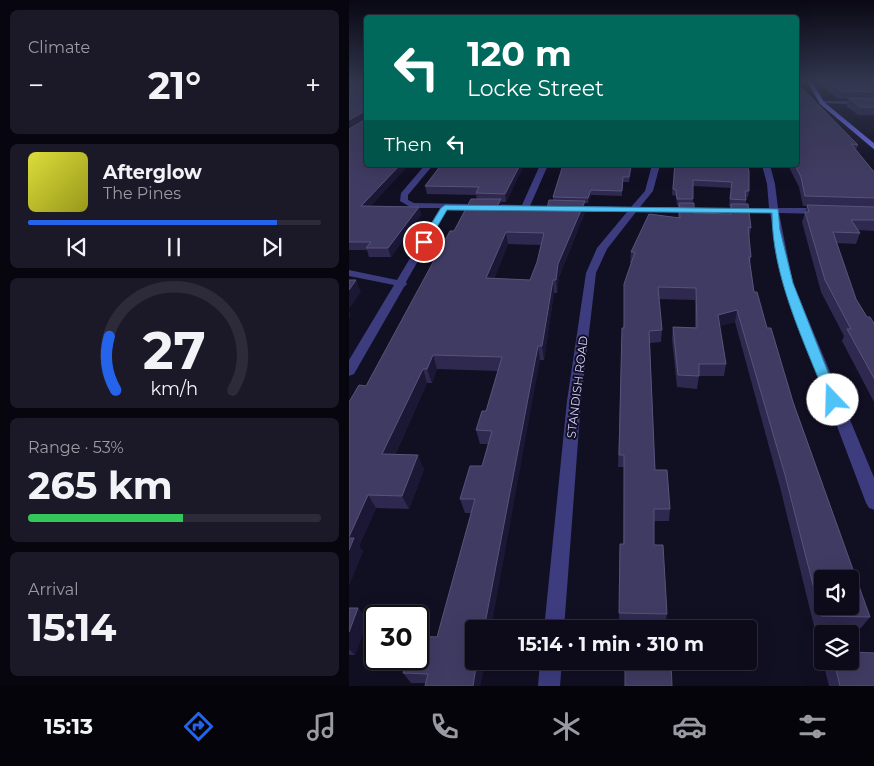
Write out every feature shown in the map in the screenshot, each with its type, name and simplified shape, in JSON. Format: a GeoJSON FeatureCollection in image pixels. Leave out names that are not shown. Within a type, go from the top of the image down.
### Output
{"type":"FeatureCollection","features":[{"type":"Feature","properties":{"kind":"main road"},"geometry":{"type":"LineString","coordinates":[[834,113],[874,148]]}},
{"type":"Feature","properties":{"kind":"street"},"geometry":{"type":"LineString","coordinates":[[427,167],[403,195],[404,201],[412,205],[445,208],[543,208]]}},
{"type":"Feature","properties":{"kind":"street"},"geometry":{"type":"LineString","coordinates":[[525,208],[542,167]]}},
{"type":"Feature","properties":{"kind":"street","name":"STANDISH ROAD"},"geometry":{"type":"LineString","coordinates":[[555,620],[574,400],[591,273],[602,248],[649,192],[655,167]]}},
{"type":"Feature","properties":{"kind":"street"},"geometry":{"type":"LineString","coordinates":[[766,167],[775,211],[776,230],[788,283],[874,503]]}},
{"type":"Feature","properties":{"kind":"street"},"geometry":{"type":"LineString","coordinates":[[349,371],[402,284],[445,208]]}},
{"type":"Feature","properties":{"kind":"street"},"geometry":{"type":"LineString","coordinates":[[562,209],[835,212]]}},
{"type":"Feature","properties":{"kind":"street"},"geometry":{"type":"LineString","coordinates":[[349,273],[402,284]]}},
{"type":"Feature","properties":{"kind":"street"},"geometry":{"type":"LineString","coordinates":[[549,686],[550,670]]}},
{"type":"Feature","properties":{"kind":"building"},"geometry":{"type":"Polygon","coordinates":[[[349,113],[361,113],[349,120],[349,113]]]}},
{"type":"Feature","properties":{"kind":"building"},"geometry":{"type":"Polygon","coordinates":[[[799,113],[827,113],[858,145],[851,144],[875,173],[875,198],[805,196],[801,177],[796,167],[799,167],[799,113]]]}},
{"type":"Feature","properties":{"kind":"building"},"geometry":{"type":"Polygon","coordinates":[[[364,120],[364,167],[398,167],[361,206],[419,207],[388,248],[366,248],[371,242],[349,242],[349,129],[364,120]]]}},
{"type":"Feature","properties":{"kind":"building"},"geometry":{"type":"Polygon","coordinates":[[[439,167],[519,167],[505,194],[476,193],[479,187],[425,186],[439,167]]]}},
{"type":"Feature","properties":{"kind":"building"},"geometry":{"type":"Polygon","coordinates":[[[562,167],[631,167],[629,177],[623,177],[622,191],[591,190],[588,198],[553,197],[562,167]]]}},
{"type":"Feature","properties":{"kind":"building"},"geometry":{"type":"Polygon","coordinates":[[[675,167],[748,167],[749,171],[749,191],[745,191],[746,200],[730,199],[732,182],[693,180],[693,199],[677,199],[676,190],[673,189],[675,167]]]}},
{"type":"Feature","properties":{"kind":"building"},"geometry":{"type":"Polygon","coordinates":[[[471,199],[501,199],[496,208],[547,208],[549,200],[585,201],[558,264],[556,280],[553,280],[542,346],[538,346],[486,620],[465,620],[465,670],[476,670],[473,686],[425,686],[428,674],[403,673],[404,670],[429,670],[429,637],[437,637],[475,499],[460,499],[470,466],[482,466],[492,431],[476,430],[482,411],[486,411],[502,357],[433,355],[427,369],[423,369],[382,454],[418,455],[402,496],[368,495],[349,537],[349,402],[359,385],[366,386],[450,231],[454,231],[471,199]],[[506,232],[486,278],[530,280],[537,262],[544,233],[506,232]]]}},
{"type":"Feature","properties":{"kind":"building"},"geometry":{"type":"Polygon","coordinates":[[[679,203],[694,203],[694,213],[731,214],[731,204],[748,204],[751,228],[748,227],[751,257],[749,257],[754,292],[757,292],[767,328],[771,328],[793,402],[853,570],[814,570],[814,589],[785,475],[737,310],[718,315],[726,364],[699,364],[699,376],[678,375],[673,327],[697,328],[696,288],[658,287],[662,330],[649,331],[655,470],[667,470],[670,509],[654,509],[654,545],[663,545],[667,614],[619,613],[620,544],[624,544],[624,455],[619,455],[624,284],[635,252],[631,252],[649,214],[680,218],[679,203]]]}},
{"type":"Feature","properties":{"kind":"building"},"geometry":{"type":"Polygon","coordinates":[[[807,205],[875,207],[875,220],[851,220],[860,233],[833,232],[856,299],[867,317],[870,317],[875,325],[875,380],[847,329],[851,329],[825,280],[805,212],[809,212],[807,205]]]}},
{"type":"Feature","properties":{"kind":"building"},"geometry":{"type":"Polygon","coordinates":[[[349,280],[356,280],[349,290],[349,280]]]}},
{"type":"Feature","properties":{"kind":"building"},"geometry":{"type":"Polygon","coordinates":[[[349,538],[354,538],[349,550],[349,538]]]}},
{"type":"Feature","properties":{"kind":"building"},"geometry":{"type":"Polygon","coordinates":[[[859,586],[870,617],[821,616],[859,615],[859,586]]]}},
{"type":"Feature","properties":{"kind":"building"},"geometry":{"type":"Polygon","coordinates":[[[349,608],[358,608],[349,632],[349,608]]]}},
{"type":"Feature","properties":{"kind":"building"},"geometry":{"type":"Polygon","coordinates":[[[859,652],[875,653],[875,686],[840,686],[836,670],[859,670],[859,652]]]}},
{"type":"Feature","properties":{"kind":"building"},"geometry":{"type":"Polygon","coordinates":[[[625,670],[671,670],[672,686],[625,686],[625,670]]]}},
{"type":"Feature","properties":{"kind":"route"},"geometry":{"type":"LineString","coordinates":[[424,242],[445,208],[775,211],[776,230],[788,283],[833,400]]}}]}
